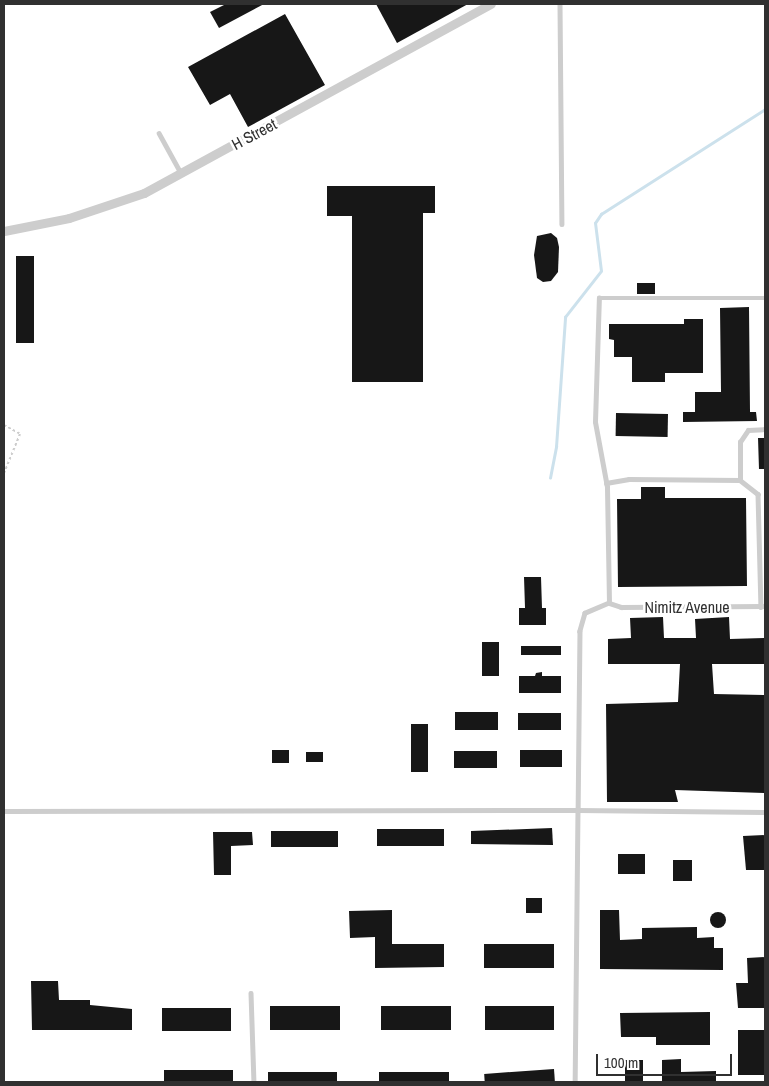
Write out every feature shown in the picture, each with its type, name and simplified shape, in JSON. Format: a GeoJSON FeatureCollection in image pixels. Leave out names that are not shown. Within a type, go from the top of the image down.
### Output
{"type":"FeatureCollection","features":[{"type":"Feature","properties":{"kind":"street","name":"H Street"},"geometry":{"type":"LineString","coordinates":[[4,231],[68,218],[135,198],[491,4]]}},
{"type":"Feature","properties":{"kind":"lane"},"geometry":{"type":"LineString","coordinates":[[560,4],[562,224]]}},
{"type":"Feature","properties":{"kind":"lane"},"geometry":{"type":"LineString","coordinates":[[159,133],[181,173]]}},
{"type":"Feature","properties":{"kind":"lane"},"geometry":{"type":"LineString","coordinates":[[575,1082],[580,631],[585,613],[609,602],[606,483],[595,422],[600,298],[765,298]]}},
{"type":"Feature","properties":{"kind":"lane"},"geometry":{"type":"LineString","coordinates":[[740,480],[740,442],[748,430],[765,429]]}},
{"type":"Feature","properties":{"kind":"lane"},"geometry":{"type":"LineString","coordinates":[[606,483],[629,479],[740,480],[758,494],[763,606]]}},
{"type":"Feature","properties":{"kind":"lane","name":"Nimitz Avenue"},"geometry":{"type":"LineString","coordinates":[[609,602],[621,608],[763,606]]}},
{"type":"Feature","properties":{"kind":"lane"},"geometry":{"type":"LineString","coordinates":[[4,810],[578,810],[765,812]]}},
{"type":"Feature","properties":{"kind":"lane"},"geometry":{"type":"LineString","coordinates":[[251,993],[254,1082]]}},
{"type":"Feature","properties":{"kind":"path"},"geometry":{"type":"LineString","coordinates":[[4,425],[20,434],[4,473]]}},
{"type":"Feature","properties":{"kind":"building"},"geometry":{"type":"Polygon","coordinates":[[[226,4],[264,4],[219,28],[210,12],[226,4]]]}},
{"type":"Feature","properties":{"kind":"building"},"geometry":{"type":"Polygon","coordinates":[[[376,4],[468,4],[397,43],[376,4]]]}},
{"type":"Feature","properties":{"kind":"building"},"geometry":{"type":"Polygon","coordinates":[[[285,14],[325,85],[248,127],[230,94],[210,105],[188,67],[285,14]]]}},
{"type":"Feature","properties":{"kind":"building"},"geometry":{"type":"Polygon","coordinates":[[[327,186],[435,186],[435,213],[423,213],[423,382],[352,382],[352,216],[327,216],[327,186]]]}},
{"type":"Feature","properties":{"kind":"building"},"geometry":{"type":"Polygon","coordinates":[[[551,233],[557,238],[559,247],[558,272],[551,281],[543,282],[537,278],[534,255],[537,236],[551,233]]]}},
{"type":"Feature","properties":{"kind":"building"},"geometry":{"type":"Polygon","coordinates":[[[16,256],[34,256],[34,343],[16,343],[16,256]]]}},
{"type":"Feature","properties":{"kind":"building"},"geometry":{"type":"Polygon","coordinates":[[[637,283],[655,283],[655,294],[637,294],[637,283]]]}},
{"type":"Feature","properties":{"kind":"building"},"geometry":{"type":"Polygon","coordinates":[[[749,307],[750,412],[756,412],[757,421],[683,422],[683,412],[695,412],[695,392],[721,392],[720,308],[749,307]]]}},
{"type":"Feature","properties":{"kind":"building"},"geometry":{"type":"Polygon","coordinates":[[[684,319],[703,319],[703,373],[665,373],[665,382],[632,382],[632,357],[614,357],[614,340],[609,339],[609,324],[684,324],[684,319]]]}},
{"type":"Feature","properties":{"kind":"building"},"geometry":{"type":"Polygon","coordinates":[[[616,413],[668,414],[668,437],[616,436],[616,413]]]}},
{"type":"Feature","properties":{"kind":"building"},"geometry":{"type":"Polygon","coordinates":[[[758,438],[765,438],[765,469],[759,469],[758,438]]]}},
{"type":"Feature","properties":{"kind":"building"},"geometry":{"type":"Polygon","coordinates":[[[641,487],[665,487],[665,498],[746,498],[747,586],[618,587],[617,499],[641,499],[641,487]]]}},
{"type":"Feature","properties":{"kind":"building"},"geometry":{"type":"Polygon","coordinates":[[[524,577],[541,577],[542,608],[546,608],[546,625],[519,625],[519,608],[525,608],[524,577]]]}},
{"type":"Feature","properties":{"kind":"building"},"geometry":{"type":"Polygon","coordinates":[[[663,617],[664,638],[696,638],[695,619],[729,617],[730,639],[765,638],[765,664],[712,664],[714,694],[765,695],[765,793],[675,790],[678,802],[607,802],[606,704],[678,702],[680,664],[608,664],[608,639],[631,638],[630,618],[663,617]]]}},
{"type":"Feature","properties":{"kind":"building"},"geometry":{"type":"Polygon","coordinates":[[[482,642],[499,642],[499,676],[482,676],[482,642]]]}},
{"type":"Feature","properties":{"kind":"building"},"geometry":{"type":"Polygon","coordinates":[[[521,646],[561,646],[561,655],[521,655],[521,646]]]}},
{"type":"Feature","properties":{"kind":"building"},"geometry":{"type":"Polygon","coordinates":[[[542,672],[542,676],[561,676],[561,693],[519,693],[519,676],[535,676],[536,673],[542,672]]]}},
{"type":"Feature","properties":{"kind":"building"},"geometry":{"type":"Polygon","coordinates":[[[455,712],[498,712],[498,730],[455,730],[455,712]]]}},
{"type":"Feature","properties":{"kind":"building"},"geometry":{"type":"Polygon","coordinates":[[[518,713],[561,713],[561,730],[518,730],[518,713]]]}},
{"type":"Feature","properties":{"kind":"building"},"geometry":{"type":"Polygon","coordinates":[[[411,724],[428,724],[428,772],[411,772],[411,724]]]}},
{"type":"Feature","properties":{"kind":"building"},"geometry":{"type":"Polygon","coordinates":[[[272,750],[289,750],[289,763],[272,763],[272,750]]]}},
{"type":"Feature","properties":{"kind":"building"},"geometry":{"type":"Polygon","coordinates":[[[520,750],[562,750],[562,767],[520,767],[520,750]]]}},
{"type":"Feature","properties":{"kind":"building"},"geometry":{"type":"Polygon","coordinates":[[[454,751],[497,751],[497,768],[454,768],[454,751]]]}},
{"type":"Feature","properties":{"kind":"building"},"geometry":{"type":"Polygon","coordinates":[[[306,752],[323,752],[323,762],[306,762],[306,752]]]}},
{"type":"Feature","properties":{"kind":"building"},"geometry":{"type":"Polygon","coordinates":[[[552,828],[553,845],[471,844],[471,831],[552,828]]]}},
{"type":"Feature","properties":{"kind":"building"},"geometry":{"type":"Polygon","coordinates":[[[377,829],[444,829],[444,846],[377,846],[377,829]]]}},
{"type":"Feature","properties":{"kind":"building"},"geometry":{"type":"Polygon","coordinates":[[[271,831],[338,831],[338,847],[271,847],[271,831]]]}},
{"type":"Feature","properties":{"kind":"building"},"geometry":{"type":"Polygon","coordinates":[[[213,832],[252,832],[253,845],[231,846],[231,875],[214,875],[213,832]]]}},
{"type":"Feature","properties":{"kind":"building"},"geometry":{"type":"Polygon","coordinates":[[[765,835],[765,870],[746,870],[743,836],[765,835]]]}},
{"type":"Feature","properties":{"kind":"building"},"geometry":{"type":"Polygon","coordinates":[[[618,854],[645,854],[645,874],[618,874],[618,854]]]}},
{"type":"Feature","properties":{"kind":"building"},"geometry":{"type":"Polygon","coordinates":[[[673,860],[692,860],[692,881],[673,881],[673,860]]]}},
{"type":"Feature","properties":{"kind":"building"},"geometry":{"type":"Polygon","coordinates":[[[526,898],[542,898],[542,913],[526,913],[526,898]]]}},
{"type":"Feature","properties":{"kind":"building"},"geometry":{"type":"Polygon","coordinates":[[[392,910],[392,944],[444,944],[444,967],[375,968],[375,937],[350,938],[349,911],[392,910]]]}},
{"type":"Feature","properties":{"kind":"building"},"geometry":{"type":"Polygon","coordinates":[[[600,910],[619,910],[620,940],[642,939],[642,928],[697,927],[697,938],[714,937],[714,948],[723,948],[723,970],[600,969],[600,910]]]}},
{"type":"Feature","properties":{"kind":"building"},"geometry":{"type":"Polygon","coordinates":[[[715,912],[721,912],[726,917],[724,926],[715,928],[710,923],[710,917],[715,912]]]}},
{"type":"Feature","properties":{"kind":"building"},"geometry":{"type":"Polygon","coordinates":[[[484,944],[554,944],[554,968],[484,968],[484,944]]]}},
{"type":"Feature","properties":{"kind":"building"},"geometry":{"type":"Polygon","coordinates":[[[765,957],[765,1008],[738,1008],[736,983],[748,983],[747,958],[765,957]]]}},
{"type":"Feature","properties":{"kind":"building"},"geometry":{"type":"Polygon","coordinates":[[[31,981],[58,981],[59,1000],[90,1000],[90,1005],[132,1009],[132,1030],[32,1030],[31,981]]]}},
{"type":"Feature","properties":{"kind":"building"},"geometry":{"type":"Polygon","coordinates":[[[270,1006],[340,1006],[340,1030],[270,1030],[270,1006]]]}},
{"type":"Feature","properties":{"kind":"building"},"geometry":{"type":"Polygon","coordinates":[[[381,1006],[451,1006],[451,1030],[381,1030],[381,1006]]]}},
{"type":"Feature","properties":{"kind":"building"},"geometry":{"type":"Polygon","coordinates":[[[485,1006],[554,1006],[554,1030],[485,1030],[485,1006]]]}},
{"type":"Feature","properties":{"kind":"building"},"geometry":{"type":"Polygon","coordinates":[[[162,1008],[231,1008],[231,1031],[162,1031],[162,1008]]]}},
{"type":"Feature","properties":{"kind":"building"},"geometry":{"type":"Polygon","coordinates":[[[710,1012],[710,1045],[656,1045],[656,1037],[621,1037],[620,1013],[710,1012]]]}},
{"type":"Feature","properties":{"kind":"building"},"geometry":{"type":"Polygon","coordinates":[[[738,1030],[765,1030],[765,1075],[738,1075],[738,1030]]]}},
{"type":"Feature","properties":{"kind":"building"},"geometry":{"type":"Polygon","coordinates":[[[681,1059],[681,1072],[716,1071],[716,1082],[662,1082],[662,1060],[681,1059]]]}},
{"type":"Feature","properties":{"kind":"building"},"geometry":{"type":"Polygon","coordinates":[[[625,1060],[643,1060],[643,1082],[625,1082],[625,1060]]]}},
{"type":"Feature","properties":{"kind":"building"},"geometry":{"type":"Polygon","coordinates":[[[554,1069],[555,1082],[485,1082],[484,1074],[554,1069]]]}},
{"type":"Feature","properties":{"kind":"building"},"geometry":{"type":"Polygon","coordinates":[[[164,1070],[233,1070],[233,1082],[164,1082],[164,1070]]]}},
{"type":"Feature","properties":{"kind":"building"},"geometry":{"type":"Polygon","coordinates":[[[268,1072],[337,1072],[337,1082],[268,1082],[268,1072]]]}},
{"type":"Feature","properties":{"kind":"building"},"geometry":{"type":"Polygon","coordinates":[[[379,1072],[449,1072],[449,1082],[379,1082],[379,1072]]]}},
{"type":"Feature","properties":{"kind":"waterway"},"geometry":{"type":"LineString","coordinates":[[550,478],[556,447],[565,317],[601,271],[595,223],[601,214],[765,109]]}}]}
